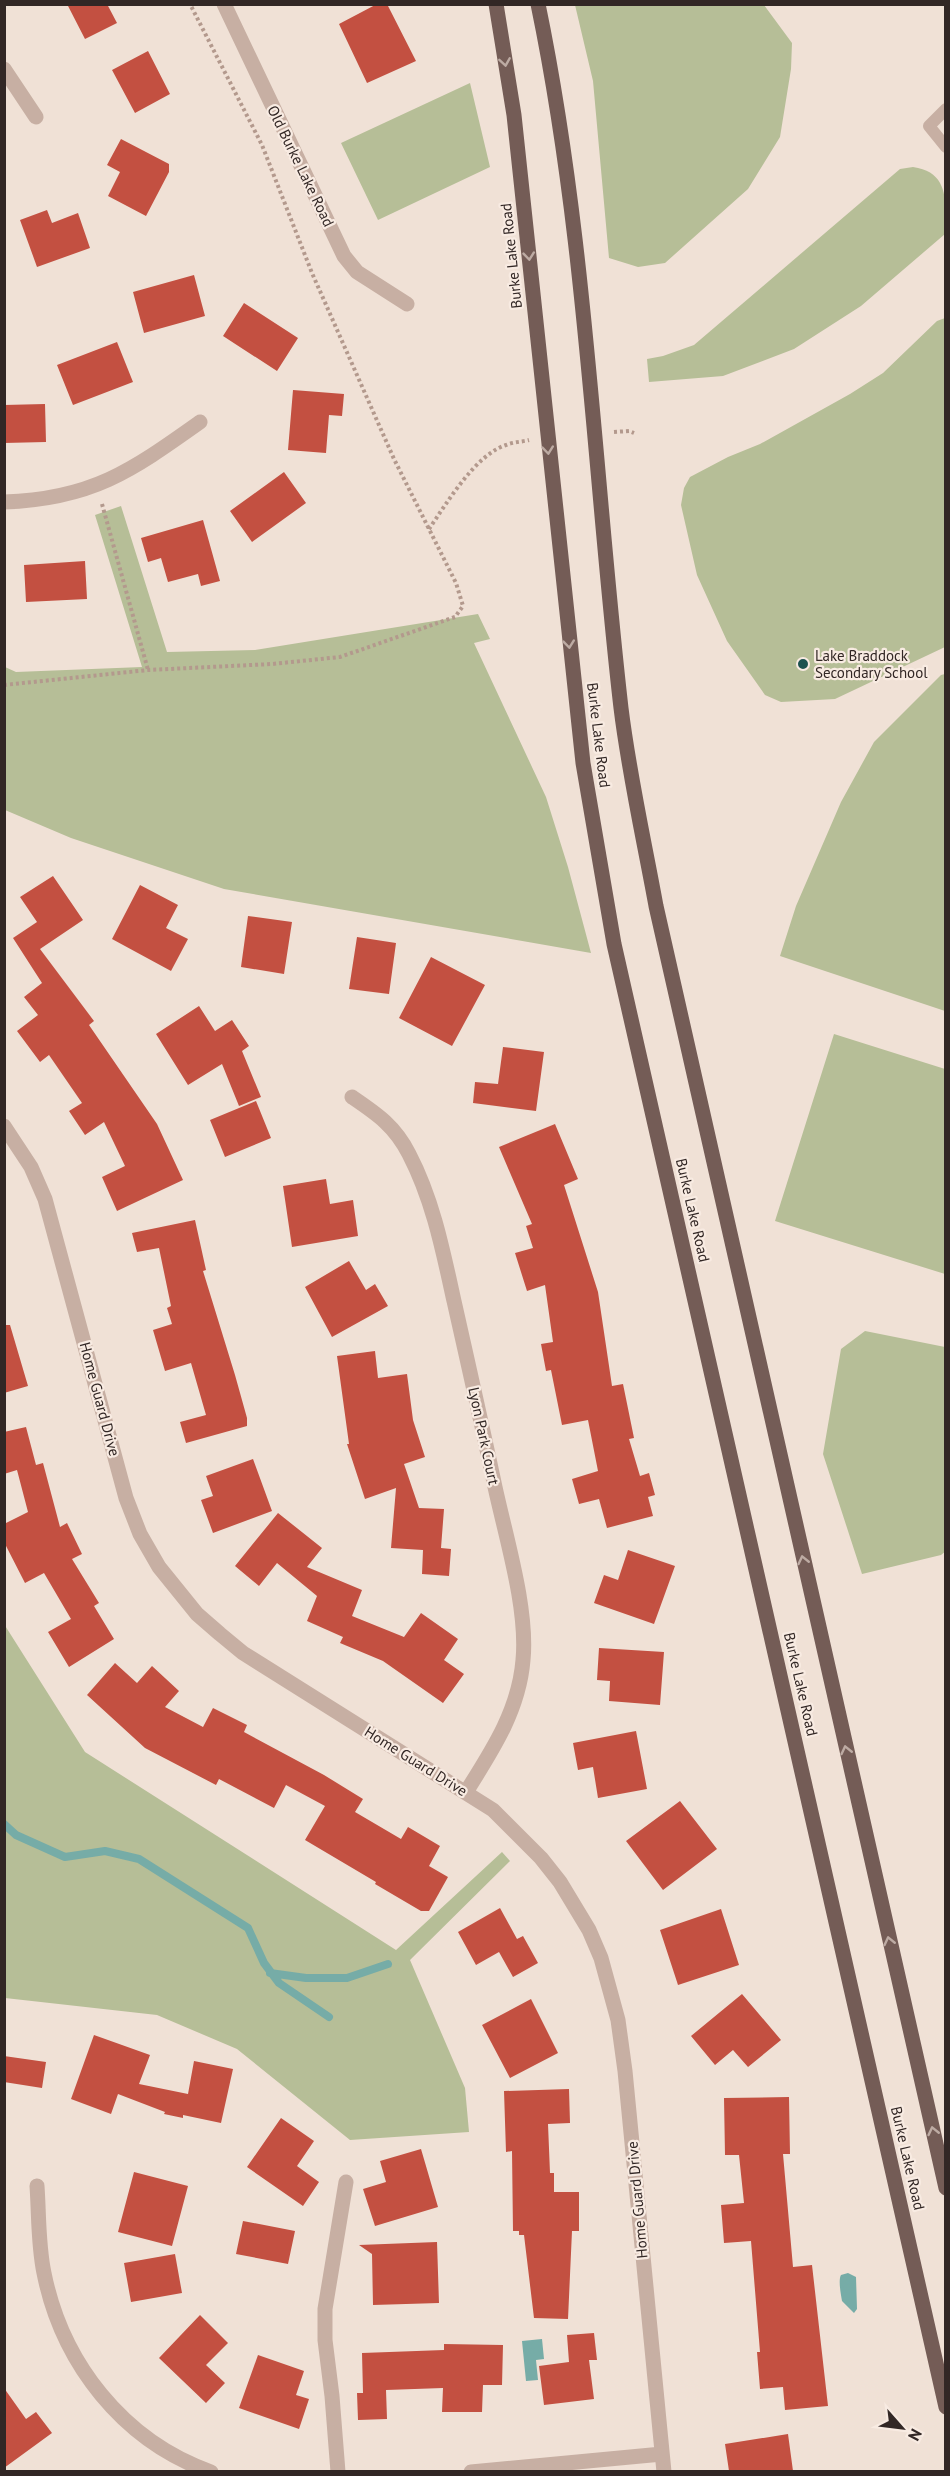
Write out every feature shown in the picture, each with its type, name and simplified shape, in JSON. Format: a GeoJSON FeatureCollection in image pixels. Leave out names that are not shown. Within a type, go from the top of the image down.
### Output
{"type":"FeatureCollection","features":[{"type":"Feature","properties":{"kind":"main road","name":"Burke Lake Road"},"geometry":{"type":"LineString","coordinates":[[496,4],[514,115],[583,763],[614,944],[945,2408]]}},
{"type":"Feature","properties":{"kind":"main road","name":"Burke Lake Road"},"geometry":{"type":"LineString","coordinates":[[538,4],[553,76],[565,152],[582,300],[622,710],[656,906],[945,2188]]}},
{"type":"Feature","properties":{"kind":"street","name":"Old Burke Lake Road"},"geometry":{"type":"LineString","coordinates":[[224,4],[344,256],[357,272],[407,304]]}},
{"type":"Feature","properties":{"kind":"street"},"geometry":{"type":"LineString","coordinates":[[4,69],[36,117]]}},
{"type":"Feature","properties":{"kind":"street"},"geometry":{"type":"LineString","coordinates":[[4,502],[49,499],[95,486],[139,466],[200,422]]}},
{"type":"Feature","properties":{"kind":"street","name":"Lyon Park Court"},"geometry":{"type":"LineString","coordinates":[[352,1097],[386,1120],[395,1132],[409,1154],[431,1206],[469,1366],[521,1609],[524,1657],[516,1697],[496,1744],[466,1792]]}},
{"type":"Feature","properties":{"kind":"street","name":"Home Guard Drive"},"geometry":{"type":"LineString","coordinates":[[4,1126],[31,1167],[45,1199],[126,1498],[140,1534],[159,1567],[197,1614],[243,1653],[466,1792],[508,1823],[560,1882],[589,1930],[609,1982],[625,2071],[664,2472]]}},
{"type":"Feature","properties":{"kind":"street"},"geometry":{"type":"LineString","coordinates":[[338,2472],[325,2340],[326,2309],[346,2182]]}},
{"type":"Feature","properties":{"kind":"street"},"geometry":{"type":"LineString","coordinates":[[37,2186],[43,2270],[49,2295],[69,2347],[82,2370],[100,2394],[144,2436],[166,2451],[211,2472]]}},
{"type":"Feature","properties":{"kind":"street"},"geometry":{"type":"LineString","coordinates":[[471,2472],[662,2454]]}},
{"type":"Feature","properties":{"kind":"lane"},"geometry":{"type":"LineString","coordinates":[[945,109],[929,126],[945,147]]}},
{"type":"Feature","properties":{"kind":"path"},"geometry":{"type":"LineString","coordinates":[[4,686],[148,670],[272,664],[340,657],[455,617],[463,606],[456,583],[394,459],[312,273],[262,145],[190,4]]}},
{"type":"Feature","properties":{"kind":"path"},"geometry":{"type":"LineString","coordinates":[[429,530],[451,496],[483,459],[505,445],[530,440]]}},
{"type":"Feature","properties":{"kind":"path"},"geometry":{"type":"LineString","coordinates":[[95,486],[148,670]]}},
{"type":"Feature","properties":{"kind":"green space"},"geometry":{"type":"Polygon","coordinates":[[[575,5],[764,5],[792,43],[791,69],[780,137],[748,189],[665,263],[638,267],[609,258],[593,81],[575,5]]]}},
{"type":"Feature","properties":{"kind":"green space"},"geometry":{"type":"Polygon","coordinates":[[[470,83],[490,167],[378,220],[341,143],[470,83]]]}},
{"type":"Feature","properties":{"kind":"green space"},"geometry":{"type":"Polygon","coordinates":[[[913,167],[934,175],[940,182],[945,200],[945,234],[861,306],[794,349],[723,376],[649,382],[647,359],[694,345],[900,169],[913,167]]]}},
{"type":"Feature","properties":{"kind":"green space"},"geometry":{"type":"Polygon","coordinates":[[[945,318],[945,647],[835,699],[781,702],[765,695],[727,641],[697,575],[681,505],[684,488],[690,477],[728,457],[760,444],[883,373],[937,321],[945,318]]]}},
{"type":"Feature","properties":{"kind":"green space"},"geometry":{"type":"Polygon","coordinates":[[[121,506],[167,652],[255,650],[478,614],[490,639],[474,643],[546,797],[591,953],[224,889],[71,838],[5,810],[5,667],[16,672],[142,667],[95,515],[121,506]]]}},
{"type":"Feature","properties":{"kind":"green space"},"geometry":{"type":"Polygon","coordinates":[[[946,674],[945,1011],[780,956],[796,906],[841,802],[874,742],[941,675],[946,674]]]}},
{"type":"Feature","properties":{"kind":"green space"},"geometry":{"type":"Polygon","coordinates":[[[834,1034],[945,1069],[945,1274],[775,1221],[834,1034]]]}},
{"type":"Feature","properties":{"kind":"green space"},"geometry":{"type":"Polygon","coordinates":[[[865,1331],[945,1347],[946,1551],[941,1555],[862,1574],[823,1454],[841,1349],[865,1331]]]}},
{"type":"Feature","properties":{"kind":"green space"},"geometry":{"type":"Polygon","coordinates":[[[4,1624],[85,1752],[396,1950],[502,1852],[510,1861],[410,1960],[465,2088],[469,2132],[350,2140],[237,2049],[157,2015],[5,1998],[4,1624]]]}},
{"type":"Feature","properties":{"kind":"water"},"geometry":{"type":"Polygon","coordinates":[[[848,2273],[856,2277],[857,2309],[854,2313],[842,2301],[841,2295],[840,2277],[848,2273]]]}},
{"type":"Feature","properties":{"kind":"water"},"geometry":{"type":"Polygon","coordinates":[[[542,2339],[544,2359],[536,2360],[538,2380],[526,2381],[522,2341],[542,2339]]]}},
{"type":"Feature","properties":{"kind":"building"},"geometry":{"type":"Polygon","coordinates":[[[67,4],[107,4],[117,23],[85,39],[67,4]]]}},
{"type":"Feature","properties":{"kind":"building"},"geometry":{"type":"Polygon","coordinates":[[[377,4],[387,4],[416,61],[367,83],[339,24],[377,4]]]}},
{"type":"Feature","properties":{"kind":"building"},"geometry":{"type":"Polygon","coordinates":[[[148,51],[170,94],[135,113],[112,70],[148,51]]]}},
{"type":"Feature","properties":{"kind":"building"},"geometry":{"type":"Polygon","coordinates":[[[121,139],[169,164],[169,172],[146,216],[108,196],[120,172],[107,165],[121,139]]]}},
{"type":"Feature","properties":{"kind":"building"},"geometry":{"type":"Polygon","coordinates":[[[47,210],[52,223],[78,213],[90,248],[37,267],[20,220],[47,210]]]}},
{"type":"Feature","properties":{"kind":"building"},"geometry":{"type":"Polygon","coordinates":[[[194,275],[205,316],[144,333],[133,292],[194,275]]]}},
{"type":"Feature","properties":{"kind":"building"},"geometry":{"type":"Polygon","coordinates":[[[244,303],[298,338],[277,371],[223,336],[244,303]]]}},
{"type":"Feature","properties":{"kind":"building"},"geometry":{"type":"Polygon","coordinates":[[[117,342],[133,382],[73,405],[57,365],[117,342]]]}},
{"type":"Feature","properties":{"kind":"building"},"geometry":{"type":"Polygon","coordinates":[[[293,390],[344,394],[342,416],[329,415],[326,453],[288,450],[293,390]]]}},
{"type":"Feature","properties":{"kind":"building"},"geometry":{"type":"Polygon","coordinates":[[[45,404],[46,442],[4,443],[4,405],[45,404]]]}},
{"type":"Feature","properties":{"kind":"building"},"geometry":{"type":"Polygon","coordinates":[[[284,472],[306,503],[252,542],[230,511],[284,472]]]}},
{"type":"Feature","properties":{"kind":"building"},"geometry":{"type":"Polygon","coordinates":[[[203,520],[220,581],[201,586],[198,574],[168,582],[161,558],[148,562],[141,538],[203,520]]]}},
{"type":"Feature","properties":{"kind":"building"},"geometry":{"type":"Polygon","coordinates":[[[85,561],[87,599],[26,602],[24,565],[85,561]]]}},
{"type":"Feature","properties":{"kind":"building"},"geometry":{"type":"Polygon","coordinates":[[[53,876],[83,920],[40,949],[94,1021],[89,1025],[157,1124],[183,1180],[117,1211],[102,1177],[125,1166],[104,1122],[85,1135],[69,1111],[82,1103],[49,1055],[40,1062],[17,1031],[38,1015],[24,997],[42,983],[13,938],[37,922],[20,897],[53,876]]]}},
{"type":"Feature","properties":{"kind":"building"},"geometry":{"type":"Polygon","coordinates":[[[140,885],[178,905],[166,928],[188,939],[171,971],[112,939],[140,885]]]}},
{"type":"Feature","properties":{"kind":"building"},"geometry":{"type":"Polygon","coordinates":[[[248,916],[292,922],[284,974],[241,967],[248,916]]]}},
{"type":"Feature","properties":{"kind":"building"},"geometry":{"type":"Polygon","coordinates":[[[357,937],[396,943],[389,994],[349,989],[357,937]]]}},
{"type":"Feature","properties":{"kind":"building"},"geometry":{"type":"Polygon","coordinates":[[[431,957],[485,985],[452,1046],[399,1018],[431,957]]]}},
{"type":"Feature","properties":{"kind":"building"},"geometry":{"type":"Polygon","coordinates":[[[199,1006],[215,1031],[232,1020],[249,1046],[242,1051],[261,1097],[239,1106],[222,1064],[188,1085],[156,1034],[199,1006]]]}},
{"type":"Feature","properties":{"kind":"building"},"geometry":{"type":"Polygon","coordinates":[[[503,1047],[544,1052],[536,1111],[473,1103],[475,1082],[498,1084],[503,1047]]]}},
{"type":"Feature","properties":{"kind":"building"},"geometry":{"type":"Polygon","coordinates":[[[256,1101],[271,1138],[225,1157],[210,1120],[256,1101]]]}},
{"type":"Feature","properties":{"kind":"building"},"geometry":{"type":"Polygon","coordinates":[[[555,1124],[578,1179],[564,1185],[598,1292],[612,1386],[623,1384],[634,1438],[629,1439],[640,1476],[649,1473],[655,1495],[648,1497],[653,1516],[607,1528],[599,1499],[579,1504],[572,1479],[598,1471],[588,1420],[562,1425],[551,1370],[546,1371],[541,1344],[553,1342],[545,1285],[527,1291],[515,1253],[533,1248],[526,1226],[532,1224],[499,1147],[555,1124]]]}},
{"type":"Feature","properties":{"kind":"building"},"geometry":{"type":"Polygon","coordinates":[[[326,1179],[330,1204],[353,1200],[358,1236],[292,1247],[283,1186],[326,1179]]]}},
{"type":"Feature","properties":{"kind":"building"},"geometry":{"type":"Polygon","coordinates":[[[195,1220],[206,1270],[203,1271],[235,1375],[247,1418],[247,1426],[186,1443],[180,1422],[206,1415],[191,1363],[165,1371],[153,1330],[172,1324],[167,1308],[171,1306],[159,1248],[137,1252],[132,1233],[195,1220]]]}},
{"type":"Feature","properties":{"kind":"building"},"geometry":{"type":"Polygon","coordinates":[[[349,1261],[366,1290],[375,1284],[388,1306],[332,1337],[305,1287],[349,1261]]]}},
{"type":"Feature","properties":{"kind":"building"},"geometry":{"type":"Polygon","coordinates":[[[4,1325],[10,1325],[28,1386],[4,1393],[4,1325]]]}},
{"type":"Feature","properties":{"kind":"building"},"geometry":{"type":"Polygon","coordinates":[[[375,1351],[378,1378],[407,1374],[413,1420],[425,1457],[404,1464],[419,1508],[444,1509],[441,1548],[451,1549],[449,1576],[422,1574],[423,1550],[391,1548],[396,1488],[365,1499],[347,1444],[349,1444],[337,1356],[375,1351]]]}},
{"type":"Feature","properties":{"kind":"building"},"geometry":{"type":"Polygon","coordinates":[[[26,1427],[36,1465],[43,1463],[60,1527],[67,1523],[82,1554],[72,1559],[99,1603],[94,1606],[114,1639],[69,1667],[48,1632],[71,1619],[44,1573],[25,1583],[4,1542],[4,1524],[28,1512],[17,1470],[4,1474],[4,1432],[26,1427]]]}},
{"type":"Feature","properties":{"kind":"building"},"geometry":{"type":"Polygon","coordinates":[[[253,1459],[272,1511],[213,1533],[201,1500],[213,1496],[206,1476],[253,1459]]]}},
{"type":"Feature","properties":{"kind":"building"},"geometry":{"type":"Polygon","coordinates":[[[278,1513],[322,1548],[307,1567],[362,1590],[352,1616],[404,1637],[421,1613],[458,1639],[444,1660],[464,1674],[443,1703],[383,1661],[340,1643],[343,1637],[307,1621],[317,1596],[277,1563],[259,1586],[235,1566],[278,1513]]]}},
{"type":"Feature","properties":{"kind":"building"},"geometry":{"type":"Polygon","coordinates":[[[628,1550],[675,1566],[654,1624],[594,1603],[604,1575],[618,1580],[628,1550]]]}},
{"type":"Feature","properties":{"kind":"building"},"geometry":{"type":"Polygon","coordinates":[[[599,1648],[664,1652],[660,1705],[609,1701],[610,1681],[597,1680],[599,1648]]]}},
{"type":"Feature","properties":{"kind":"building"},"geometry":{"type":"Polygon","coordinates":[[[115,1663],[137,1683],[152,1666],[179,1691],[165,1707],[203,1727],[213,1708],[247,1725],[244,1732],[363,1799],[355,1812],[401,1839],[408,1827],[440,1846],[429,1866],[448,1877],[429,1911],[421,1911],[305,1840],[325,1806],[286,1785],[274,1808],[219,1779],[216,1785],[145,1748],[87,1695],[115,1663]]]}},
{"type":"Feature","properties":{"kind":"building"},"geometry":{"type":"Polygon","coordinates":[[[636,1731],[647,1789],[598,1798],[593,1767],[578,1770],[573,1743],[636,1731]]]}},
{"type":"Feature","properties":{"kind":"building"},"geometry":{"type":"Polygon","coordinates":[[[680,1801],[717,1849],[663,1890],[626,1841],[680,1801]]]}},
{"type":"Feature","properties":{"kind":"building"},"geometry":{"type":"Polygon","coordinates":[[[500,1908],[517,1939],[523,1936],[538,1963],[513,1977],[499,1952],[476,1965],[458,1932],[500,1908]]]}},
{"type":"Feature","properties":{"kind":"building"},"geometry":{"type":"Polygon","coordinates":[[[721,1909],[739,1965],[678,1985],[660,1930],[721,1909]]]}},
{"type":"Feature","properties":{"kind":"building"},"geometry":{"type":"Polygon","coordinates":[[[742,1994],[781,2040],[748,2067],[733,2050],[715,2065],[691,2036],[742,1994]]]}},
{"type":"Feature","properties":{"kind":"building"},"geometry":{"type":"Polygon","coordinates":[[[531,1999],[558,2053],[510,2078],[482,2025],[531,1999]]]}},
{"type":"Feature","properties":{"kind":"building"},"geometry":{"type":"Polygon","coordinates":[[[94,2035],[150,2055],[139,2084],[188,2094],[194,2061],[233,2069],[221,2123],[183,2115],[183,2118],[164,2114],[165,2112],[118,2094],[111,2114],[71,2099],[94,2035]]]}},
{"type":"Feature","properties":{"kind":"building"},"geometry":{"type":"Polygon","coordinates":[[[4,2056],[46,2062],[42,2088],[4,2082],[4,2056]]]}},
{"type":"Feature","properties":{"kind":"building"},"geometry":{"type":"Polygon","coordinates":[[[569,2089],[570,2123],[548,2124],[550,2173],[554,2173],[554,2192],[579,2192],[579,2231],[572,2231],[568,2319],[534,2318],[524,2235],[519,2235],[519,2231],[513,2231],[512,2151],[506,2152],[504,2091],[569,2089]]]}},
{"type":"Feature","properties":{"kind":"building"},"geometry":{"type":"Polygon","coordinates":[[[789,2097],[790,2154],[783,2154],[793,2267],[812,2265],[828,2406],[785,2410],[783,2387],[760,2389],[757,2352],[760,2352],[751,2241],[724,2243],[721,2205],[744,2203],[739,2155],[725,2155],[724,2098],[789,2097]]]}},
{"type":"Feature","properties":{"kind":"building"},"geometry":{"type":"Polygon","coordinates":[[[281,2118],[314,2141],[297,2166],[319,2182],[303,2206],[247,2167],[281,2118]]]}},
{"type":"Feature","properties":{"kind":"building"},"geometry":{"type":"Polygon","coordinates":[[[421,2149],[438,2207],[375,2226],[363,2189],[386,2182],[380,2161],[421,2149]]]}},
{"type":"Feature","properties":{"kind":"building"},"geometry":{"type":"Polygon","coordinates":[[[134,2172],[188,2186],[172,2246],[118,2232],[134,2172]]]}},
{"type":"Feature","properties":{"kind":"building"},"geometry":{"type":"Polygon","coordinates":[[[243,2221],[295,2231],[288,2264],[236,2254],[243,2221]]]}},
{"type":"Feature","properties":{"kind":"building"},"geometry":{"type":"Polygon","coordinates":[[[437,2242],[439,2303],[373,2305],[372,2254],[359,2245],[437,2242]]]}},
{"type":"Feature","properties":{"kind":"building"},"geometry":{"type":"Polygon","coordinates":[[[175,2254],[182,2293],[131,2302],[124,2263],[175,2254]]]}},
{"type":"Feature","properties":{"kind":"building"},"geometry":{"type":"Polygon","coordinates":[[[200,2315],[228,2343],[206,2365],[225,2383],[206,2403],[159,2358],[200,2315]]]}},
{"type":"Feature","properties":{"kind":"building"},"geometry":{"type":"Polygon","coordinates":[[[594,2333],[597,2360],[589,2360],[594,2399],[544,2405],[539,2366],[569,2362],[567,2335],[594,2333]]]}},
{"type":"Feature","properties":{"kind":"building"},"geometry":{"type":"Polygon","coordinates":[[[444,2344],[503,2345],[502,2385],[483,2385],[482,2412],[442,2412],[443,2388],[386,2390],[387,2419],[358,2420],[357,2393],[363,2393],[362,2353],[444,2350],[444,2344]]]}},
{"type":"Feature","properties":{"kind":"building"},"geometry":{"type":"Polygon","coordinates":[[[258,2355],[304,2371],[296,2395],[309,2399],[299,2429],[239,2408],[258,2355]]]}},
{"type":"Feature","properties":{"kind":"building"},"geometry":{"type":"Polygon","coordinates":[[[4,2388],[26,2419],[36,2412],[52,2433],[4,2468],[4,2388]]]}},
{"type":"Feature","properties":{"kind":"building"},"geometry":{"type":"Polygon","coordinates":[[[788,2434],[793,2471],[729,2471],[725,2444],[788,2434]]]}},
{"type":"Feature","properties":{"kind":"waterway"},"geometry":{"type":"LineString","coordinates":[[4,1824],[16,1835],[65,1857],[105,1851],[139,1859],[248,1928],[264,1963],[279,1983],[329,2017]]}},
{"type":"Feature","properties":{"kind":"waterway"},"geometry":{"type":"LineString","coordinates":[[270,1973],[306,1978],[347,1978],[388,1964]]}},
{"type":"Feature","properties":{"kind":"place","name":"Lake Braddock Secondary School"},"geometry":{"type":"Point","coordinates":[803,664]}}]}
